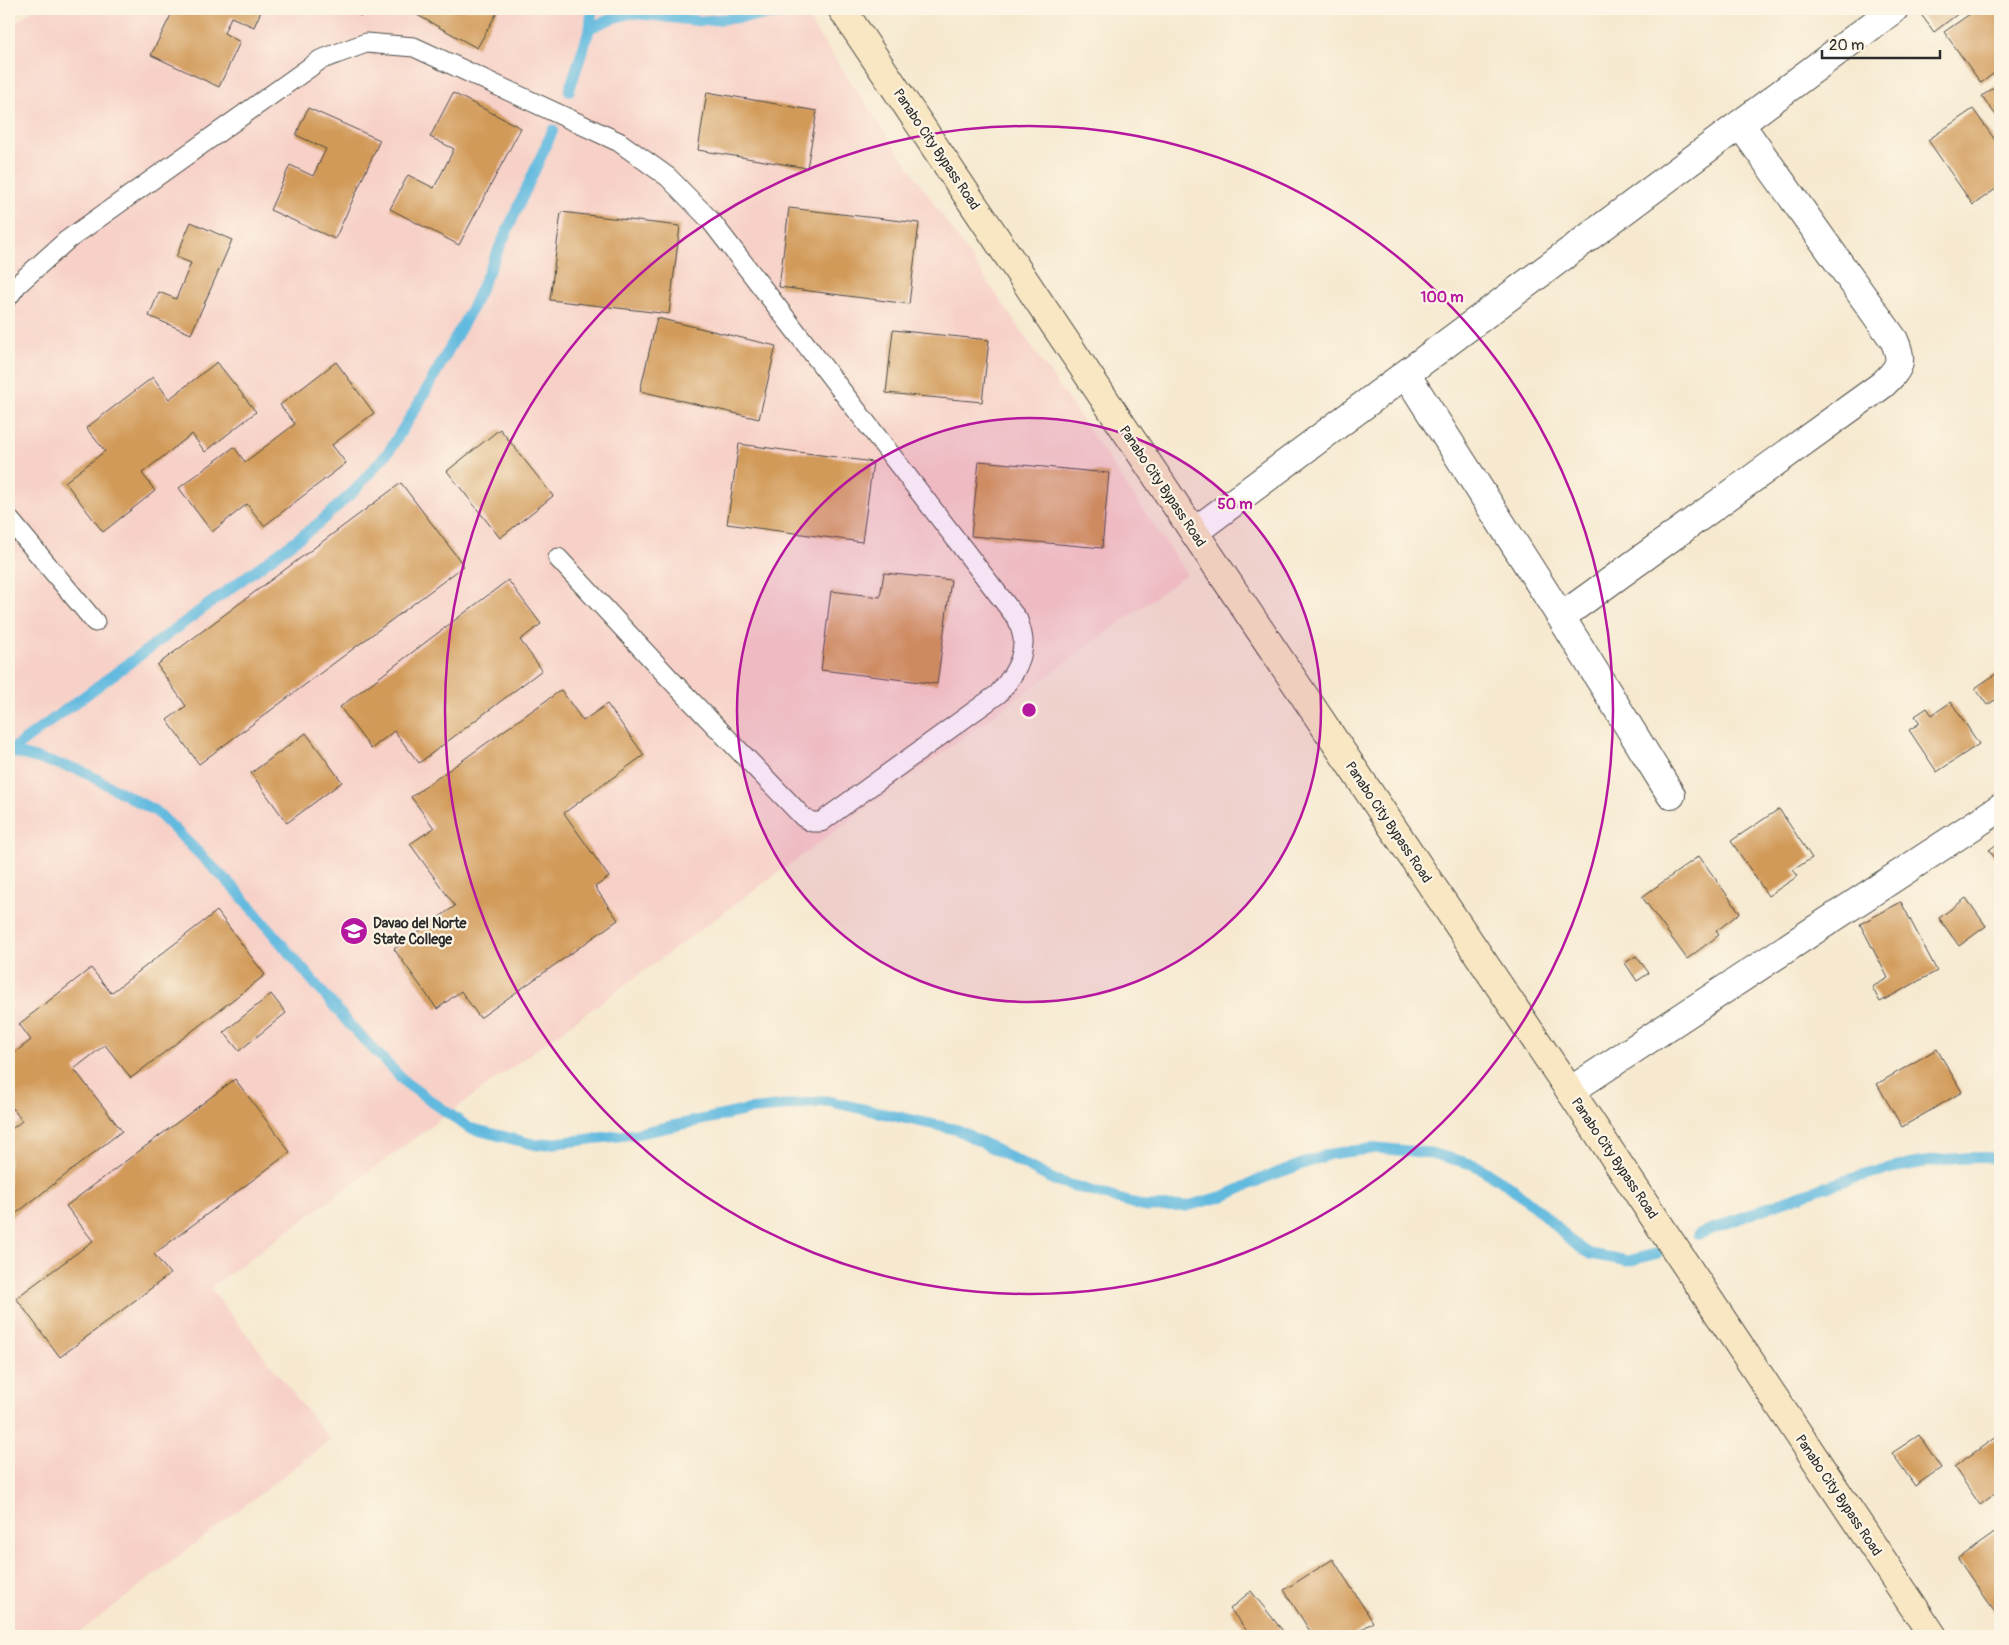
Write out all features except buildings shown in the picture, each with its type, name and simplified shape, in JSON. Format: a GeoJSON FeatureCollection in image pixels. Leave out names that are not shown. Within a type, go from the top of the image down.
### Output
{"type":"FeatureCollection","features":[{"type":"Feature","properties":{"kind":"main road","name":"Panabo City Bypass Road"},"geometry":{"type":"LineString","coordinates":[[842,9],[1570,1091],[1933,1636]]}},
{"type":"Feature","properties":{"kind":"street"},"geometry":{"type":"LineString","coordinates":[[1194,532],[1894,9]]}},
{"type":"Feature","properties":{"kind":"street"},"geometry":{"type":"LineString","coordinates":[[1561,617],[1882,385],[1899,366],[1901,354],[1894,340],[1740,124]]}},
{"type":"Feature","properties":{"kind":"street"},"geometry":{"type":"LineString","coordinates":[[1406,374],[1671,794]]}},
{"type":"Feature","properties":{"kind":"street"},"geometry":{"type":"LineString","coordinates":[[1570,1091],[2000,808]]}},
{"type":"Feature","properties":{"kind":"lane"},"geometry":{"type":"LineString","coordinates":[[9,296],[17,284],[66,241],[320,60],[366,43],[414,47],[619,142],[668,177],[711,221],[1018,620],[1024,643],[1019,662],[1011,679],[998,694],[821,822],[812,822],[804,817],[677,686],[558,558]]}},
{"type":"Feature","properties":{"kind":"lane"},"geometry":{"type":"LineString","coordinates":[[9,519],[95,622]]}},
{"type":"Feature","properties":{"kind":"shaded area","name":"Davao del Norte State College"},"geometry":{"type":"Polygon","coordinates":[[[34,9],[801,9],[1187,574],[210,1288],[330,1440],[75,1636],[9,1636],[9,28],[34,9]]]}},
{"type":"Feature","properties":{"kind":"waterway"},"geometry":{"type":"LineString","coordinates":[[569,91],[590,28],[592,9]]}},
{"type":"Feature","properties":{"kind":"waterway"},"geometry":{"type":"LineString","coordinates":[[590,28],[613,18],[632,13],[700,21],[778,14],[795,9]]}},
{"type":"Feature","properties":{"kind":"waterway"},"geometry":{"type":"LineString","coordinates":[[10,751],[319,523],[355,490],[389,451],[419,403],[472,308],[553,130]]}},
{"type":"Feature","properties":{"kind":"waterway"},"geometry":{"type":"LineString","coordinates":[[9,751],[80,770],[157,812],[236,890],[350,1025],[406,1083],[469,1128],[537,1145],[635,1134],[748,1110],[827,1101],[958,1130],[1054,1180],[1145,1207],[1187,1206],[1224,1196],[1266,1177],[1330,1154],[1377,1148],[1430,1153],[1475,1165],[1511,1187],[1572,1242],[1590,1254],[1628,1261],[1658,1253]]}},
{"type":"Feature","properties":{"kind":"waterway"},"geometry":{"type":"LineString","coordinates":[[1699,1234],[1771,1206],[1847,1180],[1885,1170],[1923,1162],[1962,1158],[2000,1158]]}},
{"type":"Feature","properties":{"kind":"place","name":"Davao del Norte State College"},"geometry":{"type":"Point","coordinates":[354,931]}}]}
